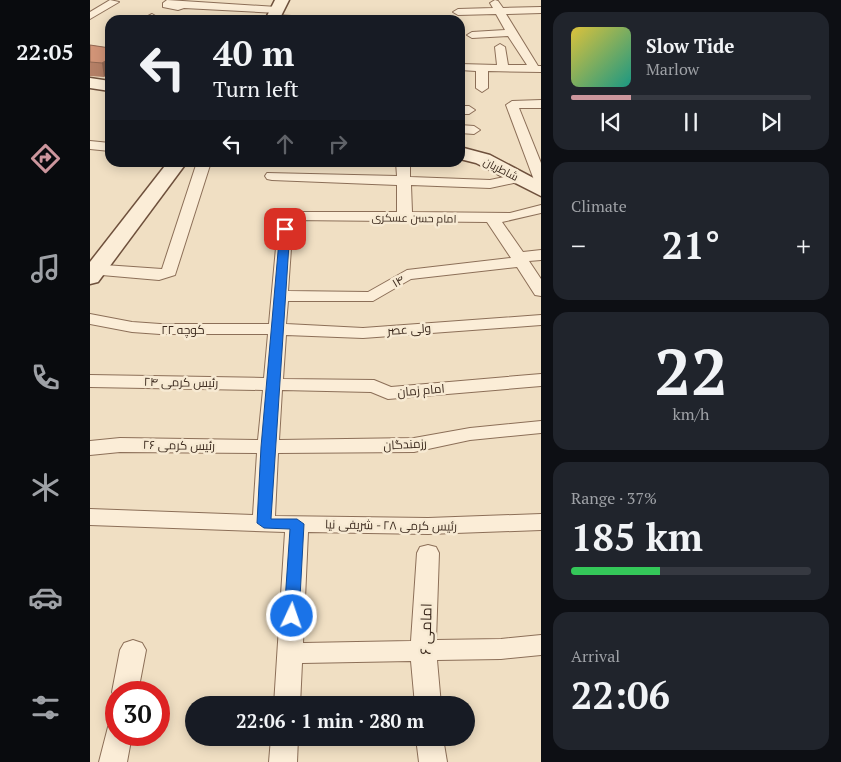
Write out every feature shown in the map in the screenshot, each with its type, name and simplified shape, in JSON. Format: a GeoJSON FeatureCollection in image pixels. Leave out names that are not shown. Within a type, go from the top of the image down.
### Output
{"type":"FeatureCollection","features":[{"type":"Feature","properties":{"kind":"main road"},"geometry":{"type":"LineString","coordinates":[[90,83],[105,85]]}},
{"type":"Feature","properties":{"kind":"main road","name":"شاطریان"},"geometry":{"type":"LineString","coordinates":[[465,154],[483,159],[534,179]]}},
{"type":"Feature","properties":{"kind":"main road"},"geometry":{"type":"LineString","coordinates":[[92,272],[174,167]]}},
{"type":"Feature","properties":{"kind":"street"},"geometry":{"type":"LineString","coordinates":[[493,0],[512,33],[538,69]]}},
{"type":"Feature","properties":{"kind":"street"},"geometry":{"type":"LineString","coordinates":[[90,17],[114,2]]}},
{"type":"Feature","properties":{"kind":"street"},"geometry":{"type":"LineString","coordinates":[[184,4],[276,12],[289,15]]}},
{"type":"Feature","properties":{"kind":"street"},"geometry":{"type":"LineString","coordinates":[[458,12],[541,10]]}},
{"type":"Feature","properties":{"kind":"street"},"geometry":{"type":"LineString","coordinates":[[90,17],[103,20]]}},
{"type":"Feature","properties":{"kind":"street"},"geometry":{"type":"LineString","coordinates":[[472,35],[512,33]]}},
{"type":"Feature","properties":{"kind":"street"},"geometry":{"type":"LineString","coordinates":[[500,47],[503,68]]}},
{"type":"Feature","properties":{"kind":"street"},"geometry":{"type":"LineString","coordinates":[[465,67],[538,69]]}},
{"type":"Feature","properties":{"kind":"street"},"geometry":{"type":"LineString","coordinates":[[482,67],[482,88]]}},
{"type":"Feature","properties":{"kind":"street"},"geometry":{"type":"LineString","coordinates":[[272,176],[490,184],[534,179],[524,135],[513,104],[541,104]]}},
{"type":"Feature","properties":{"kind":"street"},"geometry":{"type":"LineString","coordinates":[[465,129],[474,130]]}},
{"type":"Feature","properties":{"kind":"street"},"geometry":{"type":"LineString","coordinates":[[524,135],[541,135]]}},
{"type":"Feature","properties":{"kind":"street"},"geometry":{"type":"LineString","coordinates":[[90,144],[105,146]]}},
{"type":"Feature","properties":{"kind":"street"},"geometry":{"type":"LineString","coordinates":[[92,272],[165,275],[169,272],[202,167]]}},
{"type":"Feature","properties":{"kind":"street"},"geometry":{"type":"LineString","coordinates":[[403,167],[405,218]]}},
{"type":"Feature","properties":{"kind":"street","name":"امام حسن عسکری"},"geometry":{"type":"LineString","coordinates":[[279,296],[286,215],[510,218],[541,209]]}},
{"type":"Feature","properties":{"kind":"street"},"geometry":{"type":"LineString","coordinates":[[492,218],[541,292]]}},
{"type":"Feature","properties":{"kind":"street","name":"۱۴"},"geometry":{"type":"LineString","coordinates":[[279,296],[373,296],[408,275],[515,263],[518,259],[541,256]]}},
{"type":"Feature","properties":{"kind":"street"},"geometry":{"type":"LineString","coordinates":[[264,523],[279,296]]}},
{"type":"Feature","properties":{"kind":"street","name":"کوچه ۲۲"},"geometry":{"type":"LineString","coordinates":[[90,319],[132,327],[160,329],[276,329]]}},
{"type":"Feature","properties":{"kind":"street","name":"ولی عصر"},"geometry":{"type":"LineString","coordinates":[[276,329],[363,333],[541,320]]}},
{"type":"Feature","properties":{"kind":"street","name":"امام زمان"},"geometry":{"type":"LineString","coordinates":[[272,384],[374,386],[388,393],[541,380]]}},
{"type":"Feature","properties":{"kind":"street","name":"رئیس کرمی ۲۴"},"geometry":{"type":"LineString","coordinates":[[90,381],[272,384]]}},
{"type":"Feature","properties":{"kind":"street","name":"رزمندگان"},"geometry":{"type":"LineString","coordinates":[[268,447],[414,445],[470,434],[541,427]]}},
{"type":"Feature","properties":{"kind":"street","name":"رئیس کرمی ۲۶"},"geometry":{"type":"LineString","coordinates":[[90,448],[120,445],[268,447]]}},
{"type":"Feature","properties":{"kind":"street","name":"رئیس کرمی ۲۸ - شریفی نیا"},"geometry":{"type":"LineString","coordinates":[[90,517],[297,524],[465,526],[541,522]]}},
{"type":"Feature","properties":{"kind":"street"},"geometry":{"type":"LineString","coordinates":[[287,696],[297,524]]}},
{"type":"Feature","properties":{"kind":"street","name":"امامی ۶"},"geometry":{"type":"LineString","coordinates":[[427,696],[423,651],[428,554]]}},
{"type":"Feature","properties":{"kind":"street"},"geometry":{"type":"LineString","coordinates":[[290,654],[501,649],[541,645]]}},
{"type":"Feature","properties":{"kind":"street"},"geometry":{"type":"LineString","coordinates":[[127,681],[133,650]]}},
{"type":"Feature","properties":{"kind":"street"},"geometry":{"type":"LineString","coordinates":[[113,762],[116,746]]}},
{"type":"Feature","properties":{"kind":"street"},"geometry":{"type":"LineString","coordinates":[[283,762],[284,746]]}},
{"type":"Feature","properties":{"kind":"street"},"geometry":{"type":"LineString","coordinates":[[431,746],[433,762]]}},
{"type":"Feature","properties":{"kind":"building"},"geometry":{"type":"Polygon","coordinates":[[[90,45],[105,47],[105,61],[102,63],[90,62],[90,45]]]}},
{"type":"Feature","properties":{"kind":"route"},"geometry":{"type":"LineString","coordinates":[[285,229],[264,523],[297,524],[292,616]]}}]}
